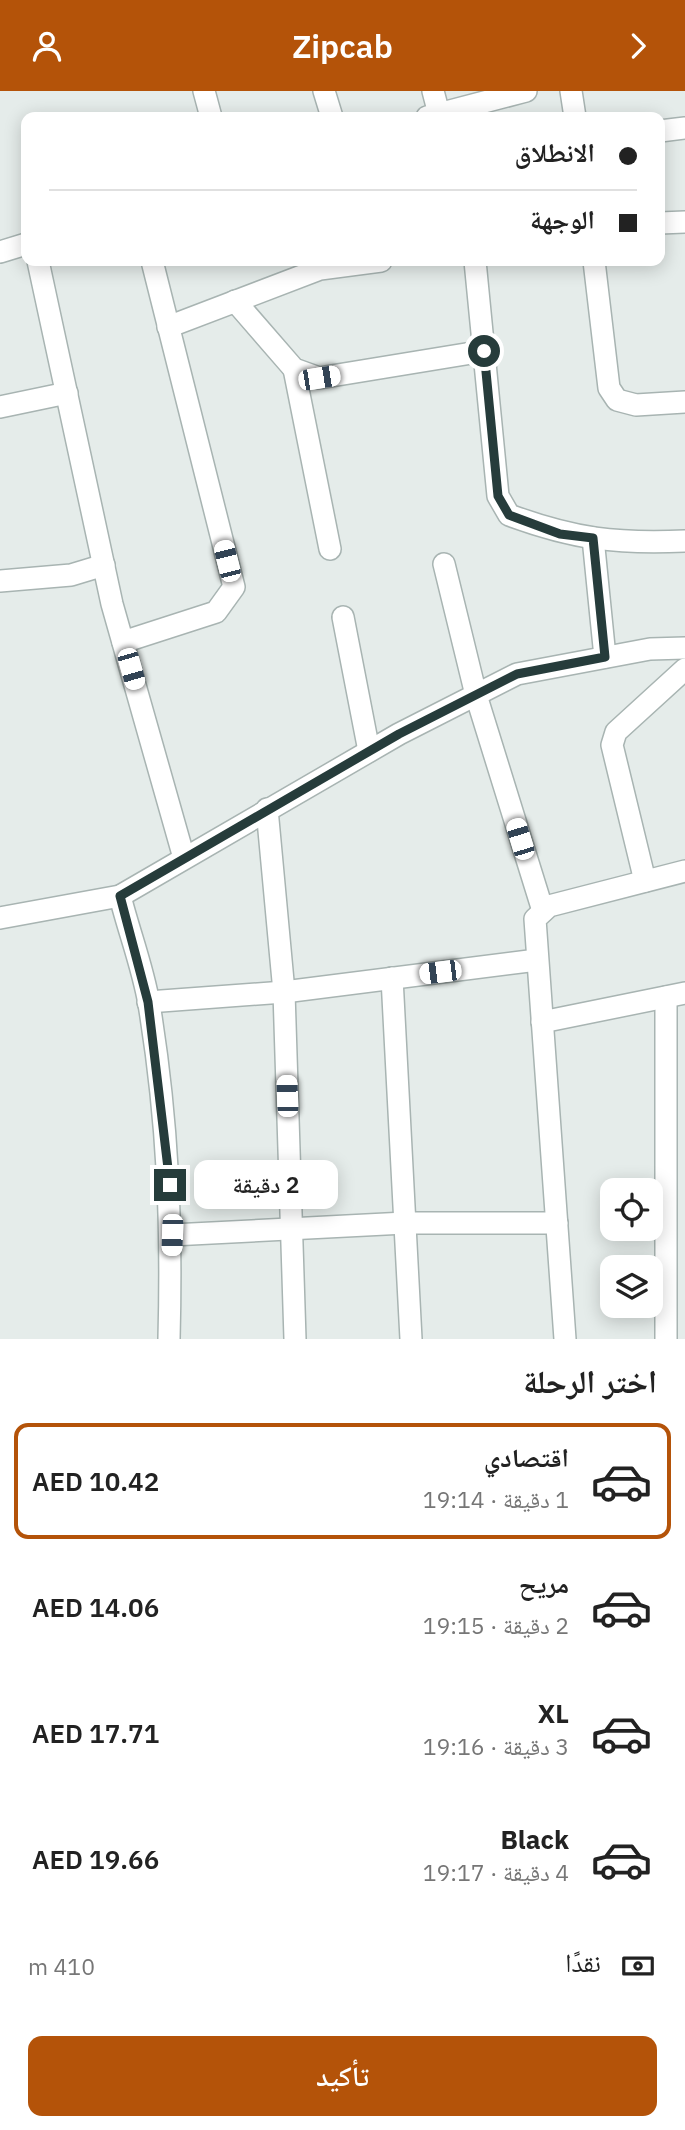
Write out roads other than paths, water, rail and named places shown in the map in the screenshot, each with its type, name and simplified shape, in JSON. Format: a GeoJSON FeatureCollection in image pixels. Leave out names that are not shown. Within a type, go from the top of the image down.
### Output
{"type":"FeatureCollection","features":[{"type":"Feature","properties":{"kind":"street"},"geometry":{"type":"LineString","coordinates":[[204,91],[210,112]]}},
{"type":"Feature","properties":{"kind":"street"},"geometry":{"type":"LineString","coordinates":[[324,91],[330,112]]}},
{"type":"Feature","properties":{"kind":"street"},"geometry":{"type":"LineString","coordinates":[[433,91],[443,112]]}},
{"type":"Feature","properties":{"kind":"street"},"geometry":{"type":"LineString","coordinates":[[454,112],[526,91]]}},
{"type":"Feature","properties":{"kind":"street"},"geometry":{"type":"LineString","coordinates":[[571,91],[574,112]]}},
{"type":"Feature","properties":{"kind":"street"},"geometry":{"type":"LineString","coordinates":[[665,130],[685,128]]}},
{"type":"Feature","properties":{"kind":"street"},"geometry":{"type":"LineString","coordinates":[[665,223],[685,222]]}},
{"type":"Feature","properties":{"kind":"street"},"geometry":{"type":"LineString","coordinates":[[0,253],[21,246]]}},
{"type":"Feature","properties":{"kind":"street"},"geometry":{"type":"LineString","coordinates":[[39,266],[104,565],[184,858]]}},
{"type":"Feature","properties":{"kind":"street"},"geometry":{"type":"LineString","coordinates":[[123,642],[216,612],[234,587],[153,266]]}},
{"type":"Feature","properties":{"kind":"street"},"geometry":{"type":"LineString","coordinates":[[168,327],[320,269],[343,266]]}},
{"type":"Feature","properties":{"kind":"street"},"geometry":{"type":"LineString","coordinates":[[476,266],[498,496],[509,515],[560,534],[631,544],[685,541]]}},
{"type":"Feature","properties":{"kind":"street"},"geometry":{"type":"LineString","coordinates":[[595,266],[609,388],[617,400],[636,405],[685,402]]}},
{"type":"Feature","properties":{"kind":"street"},"geometry":{"type":"LineString","coordinates":[[235,301],[294,369],[319,378],[484,351]]}},
{"type":"Feature","properties":{"kind":"street"},"geometry":{"type":"LineString","coordinates":[[294,369],[331,549]]}},
{"type":"Feature","properties":{"kind":"street"},"geometry":{"type":"LineString","coordinates":[[0,407],[67,393]]}},
{"type":"Feature","properties":{"kind":"street"},"geometry":{"type":"LineString","coordinates":[[593,538],[605,657]]}},
{"type":"Feature","properties":{"kind":"street"},"geometry":{"type":"LineString","coordinates":[[444,564],[476,695],[543,911]]}},
{"type":"Feature","properties":{"kind":"street"},"geometry":{"type":"LineString","coordinates":[[0,581],[71,575],[104,565]]}},
{"type":"Feature","properties":{"kind":"street"},"geometry":{"type":"LineString","coordinates":[[343,617],[369,751]]}},
{"type":"Feature","properties":{"kind":"street"},"geometry":{"type":"LineString","coordinates":[[0,918],[120,896],[369,751],[517,674],[649,649],[685,648]]}},
{"type":"Feature","properties":{"kind":"street"},"geometry":{"type":"LineString","coordinates":[[645,881],[612,745],[616,732],[685,669]]}},
{"type":"Feature","properties":{"kind":"street"},"geometry":{"type":"LineString","coordinates":[[267,809],[284,992],[295,1339]]}},
{"type":"Feature","properties":{"kind":"street"},"geometry":{"type":"LineString","coordinates":[[565,1339],[535,919],[549,906],[685,871]]}},
{"type":"Feature","properties":{"kind":"street"},"geometry":{"type":"LineString","coordinates":[[120,896],[148,1002],[169,1160],[172,1235],[169,1339]]}},
{"type":"Feature","properties":{"kind":"street"},"geometry":{"type":"LineString","coordinates":[[148,1002],[284,992],[537,960]]}},
{"type":"Feature","properties":{"kind":"street"},"geometry":{"type":"LineString","coordinates":[[392,978],[411,1339]]}},
{"type":"Feature","properties":{"kind":"street"},"geometry":{"type":"LineString","coordinates":[[542,1022],[676,995],[666,1339]]}},
{"type":"Feature","properties":{"kind":"street"},"geometry":{"type":"LineString","coordinates":[[172,1235],[405,1223],[557,1223]]}}]}
